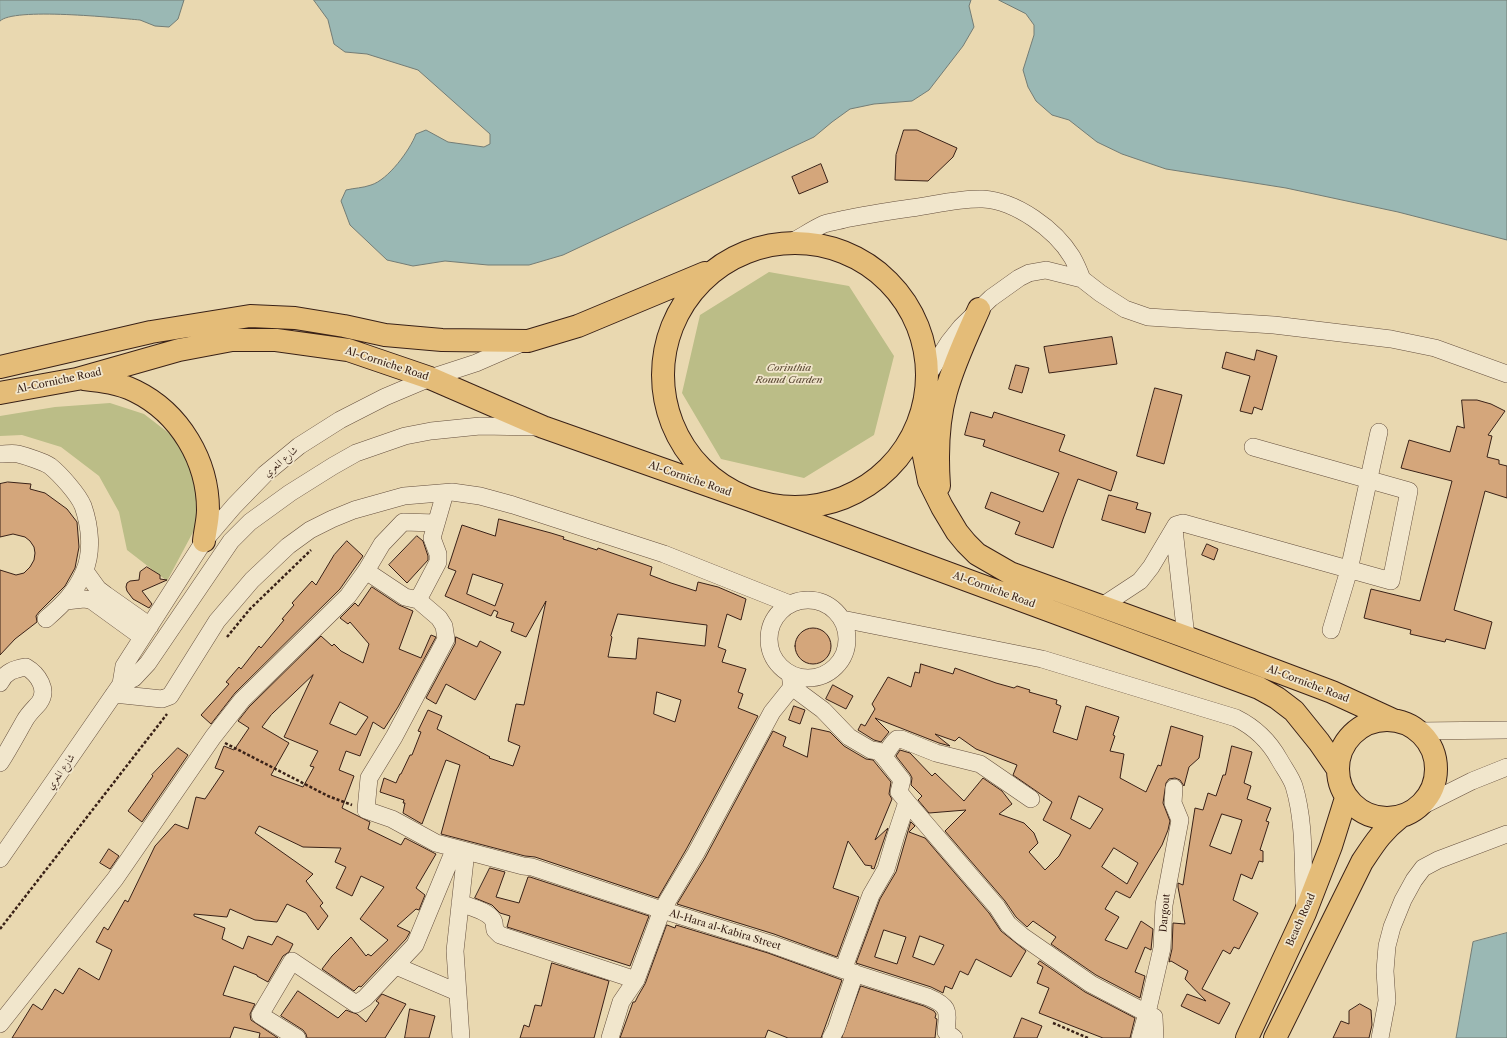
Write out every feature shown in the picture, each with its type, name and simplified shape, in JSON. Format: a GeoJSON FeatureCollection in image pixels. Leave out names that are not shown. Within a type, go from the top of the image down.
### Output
{"type":"FeatureCollection","features":[{"type":"Feature","properties":{"kind":"highway"},"geometry":{"type":"LineString","coordinates":[[0,367],[151,332],[250,316],[295,318],[344,326],[385,335],[428,339],[528,341],[578,326],[714,269],[738,255],[751,250],[764,246],[792,242],[816,244],[838,250],[860,259],[879,272],[896,289],[909,308],[920,329],[926,352],[928,375],[918,426],[901,455],[878,479],[849,497],[817,506],[783,507],[750,500],[725,487],[702,470],[684,448],[671,422],[664,395],[663,367],[667,339],[678,312],[694,289],[714,269]]}},
{"type":"Feature","properties":{"kind":"highway"},"geometry":{"type":"LineString","coordinates":[[942,507],[939,484],[939,432],[946,392],[960,350],[979,309]]}},
{"type":"Feature","properties":{"kind":"highway","name":"Al-Corniche Road"},"geometry":{"type":"LineString","coordinates":[[0,393],[77,378],[179,350],[232,340],[276,340],[348,350],[430,378],[542,427],[750,500],[1259,688],[1277,698],[1294,711],[1319,742],[1337,768]]}},
{"type":"Feature","properties":{"kind":"highway"},"geometry":{"type":"LineString","coordinates":[[77,378],[107,382],[135,391],[160,407],[181,428],[196,454],[206,482],[208,511],[204,541]]}},
{"type":"Feature","properties":{"kind":"highway","name":"Al-Corniche Road"},"geometry":{"type":"LineString","coordinates":[[918,426],[929,482],[957,532],[977,554],[1010,573],[1332,692],[1393,720]]}},
{"type":"Feature","properties":{"kind":"highway"},"geometry":{"type":"LineString","coordinates":[[1275,1038],[1362,862],[1387,827],[1408,813],[1427,799],[1434,785],[1436,771],[1435,756],[1428,742],[1418,731],[1407,723],[1393,720],[1379,720],[1366,724],[1354,731],[1345,742],[1339,754],[1337,768],[1341,789],[1346,798],[1357,809],[1371,816],[1386,819],[1408,813]]}},
{"type":"Feature","properties":{"kind":"highway","name":"Beach Road"},"geometry":{"type":"LineString","coordinates":[[1246,1038],[1305,913],[1331,846],[1346,798]]}},
{"type":"Feature","properties":{"kind":"street"},"geometry":{"type":"LineString","coordinates":[[792,242],[825,224],[886,211],[978,199],[995,201],[1023,212],[1039,222],[1058,238],[1072,257],[1082,279]]}},
{"type":"Feature","properties":{"kind":"street"},"geometry":{"type":"LineString","coordinates":[[928,375],[949,342],[961,327],[979,309],[1006,286],[1019,278],[1029,273],[1046,270],[1054,265],[1060,254],[1058,238]]}},
{"type":"Feature","properties":{"kind":"street"},"geometry":{"type":"LineString","coordinates":[[1046,270],[1082,279],[1100,293],[1125,308],[1148,317],[1274,325],[1391,339],[1435,348],[1507,374]]}},
{"type":"Feature","properties":{"kind":"street","name":"شارع المعري"},"geometry":{"type":"LineString","coordinates":[[0,859],[118,689],[124,666],[204,541],[230,510],[265,474],[299,446],[340,420],[385,397],[430,378],[476,362],[528,341]]}},
{"type":"Feature","properties":{"kind":"street","name":"شارع المعري"},"geometry":{"type":"LineString","coordinates":[[118,689],[134,678],[148,663],[231,541],[250,522],[290,493],[333,466],[362,451],[418,433],[480,426],[542,427]]}},
{"type":"Feature","properties":{"kind":"street"},"geometry":{"type":"LineString","coordinates":[[1331,630],[1349,570],[1379,432]]}},
{"type":"Feature","properties":{"kind":"street"},"geometry":{"type":"LineString","coordinates":[[1102,606],[1140,581],[1176,525],[1183,523],[1391,581],[1409,491],[1253,447]]}},
{"type":"Feature","properties":{"kind":"street"},"geometry":{"type":"LineString","coordinates":[[0,454],[17,454],[49,466],[70,486],[83,504],[89,529],[89,552],[85,571],[74,591],[66,601],[46,619]]}},
{"type":"Feature","properties":{"kind":"street"},"geometry":{"type":"LineString","coordinates":[[118,689],[162,699],[170,696],[217,621],[252,580],[288,546],[310,530],[332,518],[354,510],[404,496],[452,492],[480,496],[576,525],[664,554],[790,604]]}},
{"type":"Feature","properties":{"kind":"street"},"geometry":{"type":"LineString","coordinates":[[418,600],[438,562],[438,554],[432,538],[445,493]]}},
{"type":"Feature","properties":{"kind":"street"},"geometry":{"type":"LineString","coordinates":[[395,499],[403,522]]}},
{"type":"Feature","properties":{"kind":"street"},"geometry":{"type":"LineString","coordinates":[[0,1024],[115,879],[213,737],[242,700],[348,596],[366,571],[382,544],[403,522],[436,523]]}},
{"type":"Feature","properties":{"kind":"street"},"geometry":{"type":"LineString","coordinates":[[1174,529],[1186,637]]}},
{"type":"Feature","properties":{"kind":"street"},"geometry":{"type":"LineString","coordinates":[[85,571],[98,589],[146,631]]}},
{"type":"Feature","properties":{"kind":"street"},"geometry":{"type":"LineString","coordinates":[[366,571],[405,597],[418,600],[439,618],[444,626],[446,639],[394,738],[369,778],[366,810]]}},
{"type":"Feature","properties":{"kind":"street"},"geometry":{"type":"LineString","coordinates":[[66,601],[84,598],[91,600],[146,631]]}},
{"type":"Feature","properties":{"kind":"street"},"geometry":{"type":"LineString","coordinates":[[610,1038],[621,1002],[636,980],[662,910],[696,853],[772,712],[791,680],[814,677],[826,673],[836,666],[844,655],[847,637],[842,619],[836,611],[828,605],[820,601],[809,599],[799,600],[790,604],[781,610],[774,620],[769,631],[769,644],[776,661],[791,680],[823,710],[849,738],[871,750],[878,751],[884,757],[902,780],[899,792],[998,907],[1008,924],[1022,936],[1091,984],[1154,1017],[1155,1038]]}},
{"type":"Feature","properties":{"kind":"street"},"geometry":{"type":"LineString","coordinates":[[842,619],[1042,659],[1236,718],[1246,723],[1262,736],[1276,753],[1293,785],[1301,825],[1305,913]]}},
{"type":"Feature","properties":{"kind":"street"},"geometry":{"type":"LineString","coordinates":[[0,683],[3,677],[14,669],[26,667],[37,676],[42,683],[40,702],[28,715],[0,763]]}},
{"type":"Feature","properties":{"kind":"street"},"geometry":{"type":"LineString","coordinates":[[1418,731],[1507,730]]}},
{"type":"Feature","properties":{"kind":"street"},"geometry":{"type":"LineString","coordinates":[[884,757],[894,740],[897,738],[901,739],[936,753],[980,764],[1031,799]]}},
{"type":"Feature","properties":{"kind":"street"},"geometry":{"type":"LineString","coordinates":[[1408,813],[1472,781],[1507,767]]}},
{"type":"Feature","properties":{"kind":"street","name":"Dargout"},"geometry":{"type":"LineString","coordinates":[[1140,1038],[1162,948],[1164,905],[1180,820],[1173,803],[1174,788]]}},
{"type":"Feature","properties":{"kind":"street"},"geometry":{"type":"LineString","coordinates":[[831,1038],[836,1029],[849,971],[847,958],[871,895],[886,869],[907,802]]}},
{"type":"Feature","properties":{"kind":"street","name":"Al-Hara al-Kabira Street"},"geometry":{"type":"LineString","coordinates":[[366,810],[392,819],[436,843],[523,866],[532,867],[771,944],[937,1000],[945,1006],[948,1036]]}},
{"type":"Feature","properties":{"kind":"street"},"geometry":{"type":"LineString","coordinates":[[1380,1038],[1386,1001],[1385,971],[1387,946],[1392,927],[1403,900],[1414,880],[1423,868],[1438,860],[1507,834]]}},
{"type":"Feature","properties":{"kind":"street"},"geometry":{"type":"LineString","coordinates":[[461,849],[460,903],[455,951],[461,1038]]}},
{"type":"Feature","properties":{"kind":"street"},"geometry":{"type":"LineString","coordinates":[[297,1038],[260,1015],[292,962],[356,1004],[365,998],[415,945],[461,849]]}},
{"type":"Feature","properties":{"kind":"street"},"geometry":{"type":"LineString","coordinates":[[460,903],[492,918],[494,921],[495,930],[500,935],[636,980]]}},
{"type":"Feature","properties":{"kind":"street"},"geometry":{"type":"LineString","coordinates":[[396,966],[457,992]]}},
{"type":"Feature","properties":{"kind":"path"},"geometry":{"type":"LineString","coordinates":[[213,737],[328,796],[366,810]]}},
{"type":"Feature","properties":{"kind":"path"},"geometry":{"type":"LineString","coordinates":[[1053,1023],[1088,1038]]}},
{"type":"Feature","properties":{"kind":"green space","name":"Corinthia Round Garden"},"geometry":{"type":"Polygon","coordinates":[[[769,272],[849,286],[894,356],[874,435],[804,478],[721,459],[682,393],[700,315],[769,272]]]}},
{"type":"Feature","properties":{"kind":"green space"},"geometry":{"type":"Polygon","coordinates":[[[110,403],[144,414],[170,434],[188,459],[200,488],[200,519],[167,581],[127,550],[119,512],[99,476],[61,447],[22,435],[0,436],[0,416],[55,407],[110,403]]]}},
{"type":"Feature","properties":{"kind":"water"},"geometry":{"type":"Polygon","coordinates":[[[0,0],[184,0],[178,19],[169,27],[155,26],[140,20],[66,14],[24,15],[9,17],[0,21],[0,0]]]}},
{"type":"Feature","properties":{"kind":"water"},"geometry":{"type":"Polygon","coordinates":[[[314,0],[971,0],[969,6],[974,27],[963,46],[929,90],[912,101],[874,104],[850,109],[814,137],[563,255],[529,265],[488,265],[445,261],[413,266],[387,260],[350,225],[341,201],[346,190],[365,187],[378,182],[398,164],[409,148],[416,134],[426,130],[448,142],[484,147],[490,144],[490,134],[418,70],[367,54],[345,52],[334,44],[328,20],[314,0]]]}},
{"type":"Feature","properties":{"kind":"water"},"geometry":{"type":"Polygon","coordinates":[[[999,0],[1507,0],[1507,240],[1398,212],[1286,188],[1166,169],[1122,154],[1097,142],[1069,120],[1052,115],[1036,101],[1028,87],[1023,70],[1034,35],[1034,25],[1026,14],[999,0]]]}},
{"type":"Feature","properties":{"kind":"water"},"geometry":{"type":"Polygon","coordinates":[[[1507,933],[1507,1038],[1456,1038],[1473,942],[1507,933]]]}},
{"type":"Feature","properties":{"kind":"building"},"geometry":{"type":"Polygon","coordinates":[[[904,130],[917,130],[957,148],[953,157],[928,181],[895,180],[896,155],[904,130]]]}},
{"type":"Feature","properties":{"kind":"building"},"geometry":{"type":"Polygon","coordinates":[[[821,164],[828,182],[799,194],[792,177],[821,164]]]}},
{"type":"Feature","properties":{"kind":"building"},"geometry":{"type":"Polygon","coordinates":[[[1112,337],[1117,364],[1049,373],[1044,347],[1112,337]]]}},
{"type":"Feature","properties":{"kind":"building"},"geometry":{"type":"Polygon","coordinates":[[[1257,350],[1277,356],[1262,410],[1254,407],[1252,414],[1240,411],[1250,376],[1222,368],[1226,352],[1254,360],[1257,350]]]}},
{"type":"Feature","properties":{"kind":"building"},"geometry":{"type":"Polygon","coordinates":[[[1016,365],[1029,368],[1022,393],[1009,389],[1016,365]]]}},
{"type":"Feature","properties":{"kind":"building"},"geometry":{"type":"Polygon","coordinates":[[[1155,388],[1182,395],[1164,464],[1137,456],[1155,388]]]}},
{"type":"Feature","properties":{"kind":"building"},"geometry":{"type":"Polygon","coordinates":[[[1462,400],[1477,400],[1491,404],[1505,411],[1488,435],[1492,436],[1487,457],[1499,460],[1499,464],[1507,466],[1507,498],[1485,491],[1454,610],[1492,622],[1485,649],[1446,639],[1445,642],[1410,634],[1411,630],[1364,618],[1371,589],[1420,601],[1452,481],[1401,468],[1409,440],[1450,452],[1457,426],[1464,428],[1462,400]]]}},
{"type":"Feature","properties":{"kind":"building"},"geometry":{"type":"Polygon","coordinates":[[[971,412],[992,418],[994,412],[1065,435],[1059,451],[1117,472],[1111,491],[1078,479],[1053,548],[1015,534],[1020,522],[985,508],[991,492],[1043,512],[1059,473],[983,446],[985,440],[965,435],[971,412]]]}},
{"type":"Feature","properties":{"kind":"building"},"geometry":{"type":"Polygon","coordinates":[[[8,482],[31,484],[30,489],[45,493],[67,509],[77,522],[79,547],[75,568],[65,586],[39,612],[36,616],[37,622],[15,639],[0,655],[0,570],[16,575],[24,573],[34,560],[35,553],[34,547],[25,537],[13,534],[0,537],[0,484],[8,482]]]}},
{"type":"Feature","properties":{"kind":"building"},"geometry":{"type":"Polygon","coordinates":[[[1109,495],[1138,503],[1136,509],[1151,513],[1145,533],[1102,520],[1109,495]]]}},
{"type":"Feature","properties":{"kind":"building"},"geometry":{"type":"Polygon","coordinates":[[[499,519],[564,537],[563,539],[597,550],[598,548],[652,567],[650,575],[671,583],[696,591],[698,582],[718,587],[746,599],[741,620],[727,614],[718,647],[726,650],[722,662],[746,669],[738,692],[743,694],[738,708],[758,716],[687,848],[658,898],[535,857],[525,856],[441,834],[460,765],[446,760],[422,824],[403,813],[405,803],[403,803],[404,800],[380,792],[384,778],[396,783],[410,755],[412,755],[421,732],[418,731],[428,710],[442,716],[437,729],[490,757],[489,758],[513,766],[520,746],[508,741],[516,704],[524,705],[546,601],[526,637],[511,631],[514,623],[496,617],[498,612],[494,610],[491,616],[445,596],[456,571],[448,568],[462,525],[495,536],[499,519]],[[473,574],[467,594],[495,606],[503,584],[473,574]],[[618,614],[611,636],[608,657],[636,659],[638,638],[705,646],[707,625],[618,614]],[[657,692],[654,714],[675,722],[681,700],[657,692]]]}},
{"type":"Feature","properties":{"kind":"building"},"geometry":{"type":"Polygon","coordinates":[[[417,536],[423,541],[428,560],[407,583],[389,565],[417,536]]]}},
{"type":"Feature","properties":{"kind":"building"},"geometry":{"type":"Polygon","coordinates":[[[347,541],[363,556],[340,589],[235,693],[211,724],[201,715],[229,684],[226,682],[239,667],[241,669],[259,646],[261,648],[284,620],[282,619],[294,605],[292,603],[312,581],[316,585],[334,555],[347,541]]]}},
{"type":"Feature","properties":{"kind":"building"},"geometry":{"type":"Polygon","coordinates":[[[1207,544],[1218,549],[1214,560],[1202,555],[1207,544]]]}},
{"type":"Feature","properties":{"kind":"building"},"geometry":{"type":"Polygon","coordinates":[[[147,567],[160,575],[160,579],[167,580],[142,591],[152,604],[149,608],[133,599],[126,587],[127,583],[130,581],[139,580],[140,572],[147,567]]]}},
{"type":"Feature","properties":{"kind":"building"},"geometry":{"type":"Polygon","coordinates":[[[372,587],[399,605],[413,611],[399,649],[421,658],[431,635],[436,637],[398,707],[384,729],[373,722],[360,756],[346,751],[339,770],[354,776],[342,808],[370,822],[368,829],[401,845],[405,838],[436,854],[416,888],[425,895],[419,910],[416,909],[397,926],[410,932],[406,939],[361,987],[359,986],[354,991],[322,969],[332,956],[351,937],[366,956],[368,954],[371,956],[388,940],[360,919],[384,887],[361,876],[352,896],[336,888],[346,867],[335,862],[341,848],[303,847],[259,826],[255,833],[313,874],[306,881],[323,903],[320,906],[328,916],[318,930],[306,913],[287,904],[277,922],[255,920],[230,909],[227,917],[194,914],[194,916],[225,928],[222,939],[243,949],[248,936],[272,945],[277,936],[293,944],[289,952],[283,956],[268,982],[257,975],[234,966],[223,995],[255,1004],[250,1014],[251,1020],[278,1038],[259,1038],[260,1033],[234,1027],[230,1038],[12,1038],[33,1004],[42,1010],[55,989],[63,994],[79,968],[99,980],[112,950],[96,942],[104,927],[108,930],[125,900],[128,902],[155,846],[175,824],[188,829],[196,797],[205,799],[224,771],[215,768],[224,746],[234,750],[249,728],[238,721],[249,707],[321,636],[332,646],[334,644],[341,651],[363,663],[369,644],[350,622],[348,624],[340,618],[355,603],[358,606],[372,587]],[[313,675],[271,715],[262,727],[289,743],[271,775],[303,787],[314,767],[310,766],[318,751],[284,737],[313,675]],[[340,702],[330,724],[356,735],[368,717],[340,702]]]}},
{"type":"Feature","properties":{"kind":"building"},"geometry":{"type":"Polygon","coordinates":[[[817,628],[826,633],[830,639],[830,653],[826,659],[817,664],[809,664],[800,659],[796,653],[795,642],[800,633],[806,629],[817,628]]]}},
{"type":"Feature","properties":{"kind":"building"},"geometry":{"type":"Polygon","coordinates":[[[456,637],[477,647],[480,641],[501,652],[475,700],[446,684],[436,704],[426,698],[455,644],[456,637]]]}},
{"type":"Feature","properties":{"kind":"building"},"geometry":{"type":"Polygon","coordinates":[[[921,664],[953,674],[955,668],[996,683],[1014,688],[1017,686],[1030,690],[1029,692],[1057,700],[1056,704],[1061,706],[1053,732],[1077,740],[1086,706],[1119,717],[1110,751],[1124,754],[1120,778],[1146,792],[1158,765],[1161,766],[1171,726],[1203,736],[1199,758],[1189,767],[1184,786],[1180,780],[1175,778],[1169,779],[1166,783],[1163,803],[1170,821],[1162,845],[1130,898],[1116,891],[1105,909],[1119,917],[1105,940],[1127,949],[1141,921],[1153,929],[1151,950],[1145,947],[1135,972],[1145,976],[1140,998],[1096,975],[1051,944],[1056,937],[1033,921],[1027,927],[1016,917],[1005,901],[945,831],[966,810],[929,813],[918,800],[922,796],[911,785],[912,778],[910,774],[896,756],[900,750],[910,753],[932,776],[935,773],[964,801],[983,778],[1002,791],[1012,804],[999,814],[1024,823],[1034,833],[1038,843],[1029,852],[1045,870],[1059,856],[1071,835],[1043,820],[1052,802],[1013,775],[1017,765],[976,749],[959,737],[955,741],[935,734],[950,746],[875,718],[889,732],[881,742],[874,740],[858,730],[861,724],[865,726],[875,709],[872,704],[888,677],[911,687],[915,672],[919,673],[921,664]],[[1079,796],[1071,819],[1090,829],[1103,809],[1079,796]],[[1114,848],[1102,867],[1127,884],[1138,863],[1114,848]]]}},
{"type":"Feature","properties":{"kind":"building"},"geometry":{"type":"Polygon","coordinates":[[[833,685],[853,696],[846,709],[826,699],[833,685]]]}},
{"type":"Feature","properties":{"kind":"building"},"geometry":{"type":"Polygon","coordinates":[[[794,706],[805,710],[800,724],[789,720],[794,706]]]}},
{"type":"Feature","properties":{"kind":"building"},"geometry":{"type":"Polygon","coordinates":[[[812,728],[830,732],[844,746],[866,759],[873,760],[891,782],[889,794],[892,799],[875,840],[888,828],[874,869],[871,868],[872,866],[865,865],[848,841],[833,888],[859,897],[837,957],[774,934],[677,904],[705,858],[773,731],[786,737],[783,746],[807,757],[812,728]]]}},
{"type":"Feature","properties":{"kind":"building"},"geometry":{"type":"Polygon","coordinates":[[[1232,746],[1252,752],[1244,783],[1251,786],[1247,799],[1271,808],[1266,821],[1269,822],[1260,850],[1263,851],[1263,862],[1259,861],[1252,879],[1241,874],[1233,900],[1258,913],[1239,949],[1234,947],[1230,954],[1223,950],[1202,989],[1230,1003],[1219,1024],[1181,1006],[1187,994],[1206,1001],[1185,979],[1188,971],[1171,961],[1169,962],[1172,949],[1173,923],[1185,924],[1178,883],[1183,885],[1195,808],[1203,810],[1208,793],[1216,796],[1223,775],[1225,775],[1232,746]],[[1222,814],[1210,846],[1231,854],[1242,820],[1222,814]]]}},
{"type":"Feature","properties":{"kind":"building"},"geometry":{"type":"Polygon","coordinates":[[[178,748],[188,755],[142,822],[128,811],[153,776],[152,775],[178,748]]]}},
{"type":"Feature","properties":{"kind":"building"},"geometry":{"type":"Polygon","coordinates":[[[911,822],[915,826],[909,832],[925,838],[989,913],[1001,931],[1026,951],[1011,977],[976,959],[968,975],[960,971],[952,989],[945,986],[943,993],[931,987],[856,963],[880,899],[896,872],[911,822]],[[884,930],[875,957],[897,964],[906,937],[884,930]],[[920,936],[913,957],[934,965],[944,945],[920,936]]]}},
{"type":"Feature","properties":{"kind":"building"},"geometry":{"type":"Polygon","coordinates":[[[109,849],[119,856],[110,869],[100,863],[109,849]]]}},
{"type":"Feature","properties":{"kind":"building"},"geometry":{"type":"Polygon","coordinates":[[[490,868],[505,872],[496,897],[519,903],[528,877],[530,877],[649,916],[630,966],[507,927],[510,916],[500,913],[492,905],[475,898],[490,868]]]}},
{"type":"Feature","properties":{"kind":"building"},"geometry":{"type":"Polygon","coordinates":[[[667,925],[675,928],[676,925],[768,953],[842,980],[821,1038],[788,1038],[768,1030],[765,1038],[620,1038],[633,1002],[635,1002],[645,984],[667,925]]]}},
{"type":"Feature","properties":{"kind":"building"},"geometry":{"type":"Polygon","coordinates":[[[1040,961],[1085,992],[1135,1018],[1130,1038],[1103,1038],[1039,1013],[1049,988],[1037,983],[1043,967],[1038,964],[1040,961]]]}},
{"type":"Feature","properties":{"kind":"building"},"geometry":{"type":"Polygon","coordinates":[[[552,963],[609,981],[594,1038],[520,1038],[524,1025],[529,1027],[535,1005],[541,1006],[552,963]]]}},
{"type":"Feature","properties":{"kind":"building"},"geometry":{"type":"Polygon","coordinates":[[[861,986],[924,1006],[934,1011],[936,1014],[935,1018],[937,1019],[935,1038],[842,1038],[861,986]]]}},
{"type":"Feature","properties":{"kind":"building"},"geometry":{"type":"Polygon","coordinates":[[[298,991],[338,1018],[346,1010],[357,1014],[366,1022],[379,1003],[376,1001],[382,994],[406,1004],[385,1038],[307,1038],[303,1030],[281,1016],[298,991]]]}},
{"type":"Feature","properties":{"kind":"building"},"geometry":{"type":"Polygon","coordinates":[[[1360,1004],[1371,1010],[1372,1025],[1369,1038],[1333,1038],[1341,1021],[1349,1024],[1349,1011],[1360,1004]]]}},
{"type":"Feature","properties":{"kind":"building"},"geometry":{"type":"Polygon","coordinates":[[[410,1009],[435,1016],[429,1038],[405,1038],[410,1009]]]}},
{"type":"Feature","properties":{"kind":"building"},"geometry":{"type":"Polygon","coordinates":[[[1022,1018],[1042,1026],[1037,1038],[1014,1038],[1022,1018]]]}}]}
